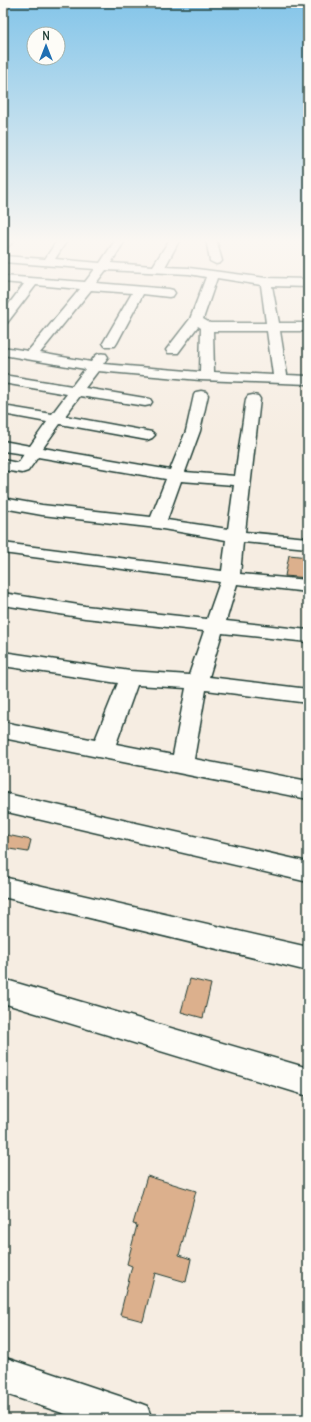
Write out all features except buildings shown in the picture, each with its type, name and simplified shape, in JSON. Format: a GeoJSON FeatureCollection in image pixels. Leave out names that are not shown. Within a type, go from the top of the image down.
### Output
{"type":"FeatureCollection","features":[{"type":"Feature","properties":{"kind":"street"},"geometry":{"type":"LineString","coordinates":[[3,320],[14,305]]}},
{"type":"Feature","properties":{"kind":"street"},"geometry":{"type":"LineString","coordinates":[[31,356],[73,305]]}},
{"type":"Feature","properties":{"kind":"street"},"geometry":{"type":"LineString","coordinates":[[3,465],[22,468],[95,366],[131,305]]}},
{"type":"Feature","properties":{"kind":"street"},"geometry":{"type":"LineString","coordinates":[[205,305],[201,323],[207,376]]}},
{"type":"Feature","properties":{"kind":"street"},"geometry":{"type":"LineString","coordinates":[[269,305],[281,379]]}},
{"type":"Feature","properties":{"kind":"street"},"geometry":{"type":"LineString","coordinates":[[173,350],[201,323],[272,327],[308,327]]}},
{"type":"Feature","properties":{"kind":"street"},"geometry":{"type":"LineString","coordinates":[[3,351],[95,366],[207,376],[308,380]]}},
{"type":"Feature","properties":{"kind":"street"},"geometry":{"type":"LineString","coordinates":[[3,379],[75,392],[145,402]]}},
{"type":"Feature","properties":{"kind":"street"},"geometry":{"type":"LineString","coordinates":[[157,523],[194,431],[201,395]]}},
{"type":"Feature","properties":{"kind":"street"},"geometry":{"type":"LineString","coordinates":[[182,764],[197,682],[230,578],[253,399]]}},
{"type":"Feature","properties":{"kind":"street"},"geometry":{"type":"LineString","coordinates":[[3,410],[147,435]]}},
{"type":"Feature","properties":{"kind":"street"},"geometry":{"type":"LineString","coordinates":[[3,446],[176,476],[243,481]]}},
{"type":"Feature","properties":{"kind":"street"},"geometry":{"type":"LineString","coordinates":[[3,503],[42,510],[157,523],[236,536],[308,543]]}},
{"type":"Feature","properties":{"kind":"street"},"geometry":{"type":"LineString","coordinates":[[3,548],[230,578],[308,586]]}},
{"type":"Feature","properties":{"kind":"street"},"geometry":{"type":"LineString","coordinates":[[3,599],[85,612],[308,636]]}},
{"type":"Feature","properties":{"kind":"street"},"geometry":{"type":"LineString","coordinates":[[3,658],[130,678],[197,682],[308,696]]}},
{"type":"Feature","properties":{"kind":"street"},"geometry":{"type":"LineString","coordinates":[[103,748],[130,678]]}},
{"type":"Feature","properties":{"kind":"street"},"geometry":{"type":"LineString","coordinates":[[3,730],[103,748],[308,790]]}},
{"type":"Feature","properties":{"kind":"street"},"geometry":{"type":"LineString","coordinates":[[3,802],[308,872]]}},
{"type":"Feature","properties":{"kind":"street"},"geometry":{"type":"LineString","coordinates":[[3,887],[308,960]]}},
{"type":"Feature","properties":{"kind":"street"},"geometry":{"type":"LineString","coordinates":[[3,991],[308,1082]]}},
{"type":"Feature","properties":{"kind":"street"},"geometry":{"type":"LineString","coordinates":[[3,1375],[134,1419]]}}]}
